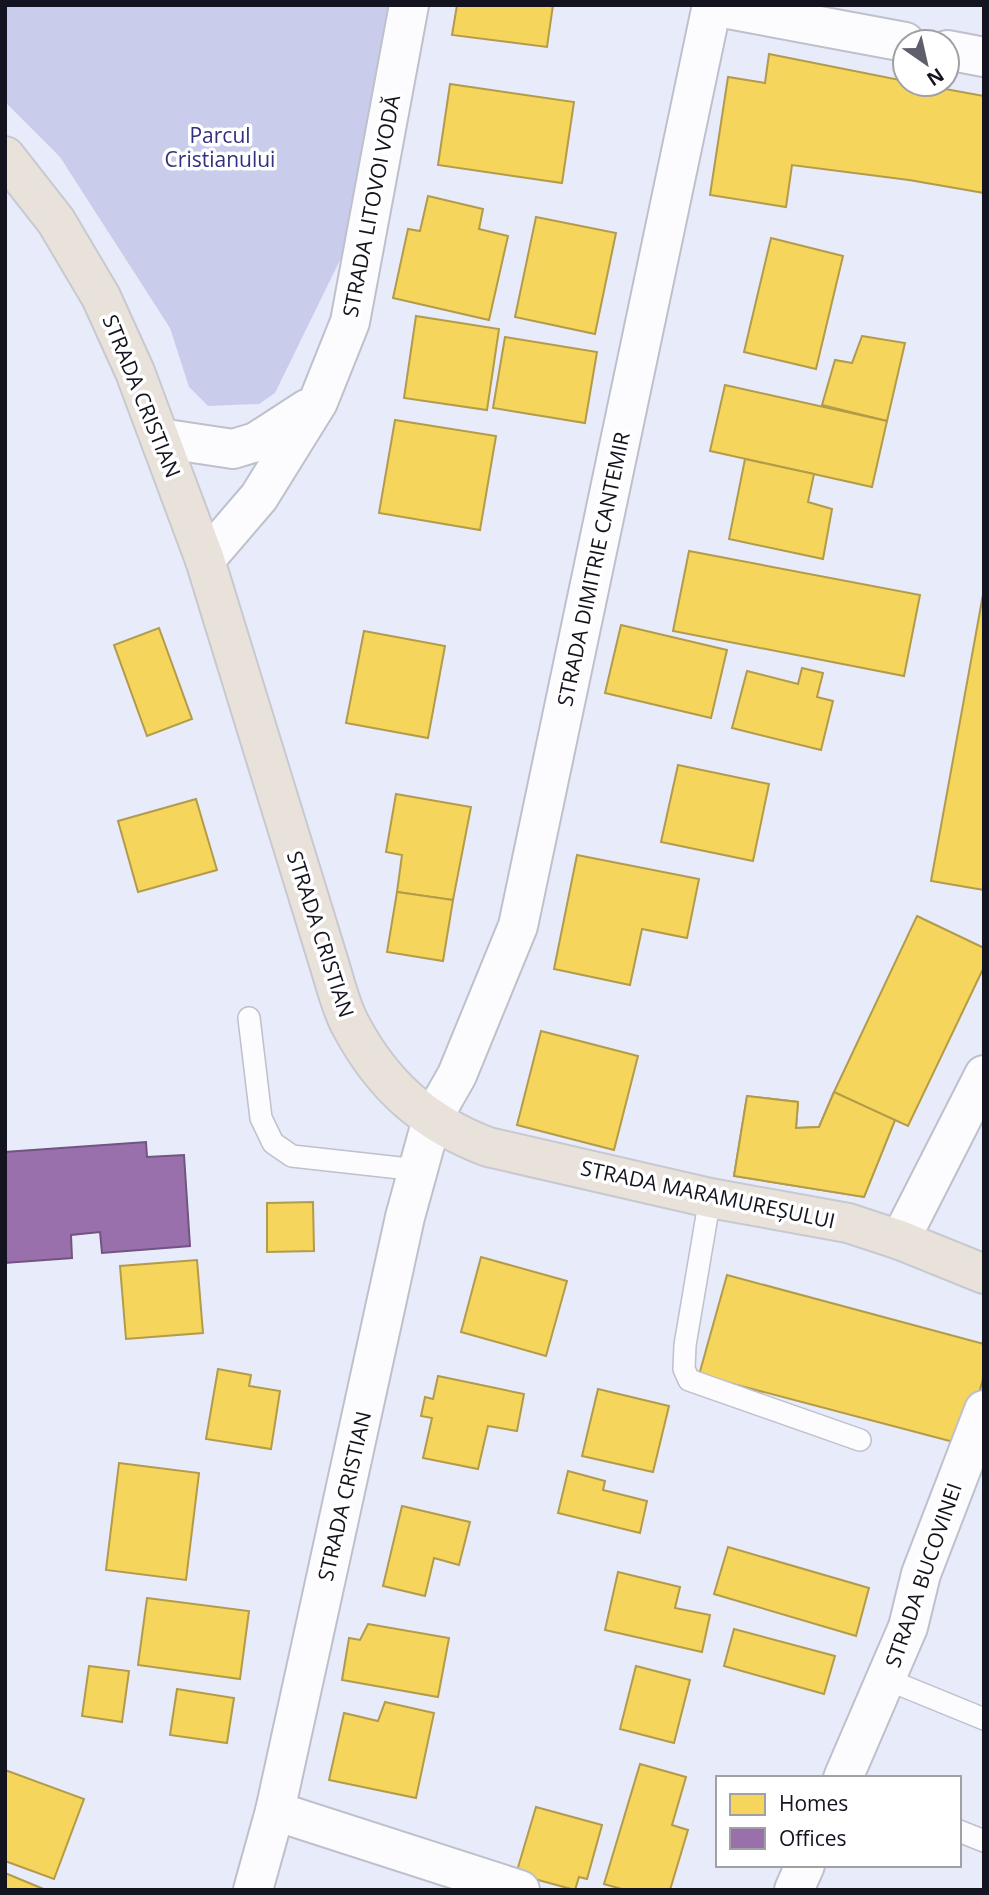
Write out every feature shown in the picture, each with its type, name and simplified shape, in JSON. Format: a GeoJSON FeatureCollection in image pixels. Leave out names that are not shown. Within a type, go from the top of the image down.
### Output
{"type":"FeatureCollection","features":[{"type":"Feature","properties":{"kind":"main road","name":"STRADA CRISTIAN"},"geometry":{"type":"LineString","coordinates":[[5,156],[57,221],[101,297],[135,372],[205,560],[323,947],[350,1024],[377,1070],[404,1099],[432,1119]]}},
{"type":"Feature","properties":{"kind":"main road","name":"STRADA MARAMUREȘULUI"},"geometry":{"type":"LineString","coordinates":[[432,1119],[465,1138],[488,1147],[710,1198],[848,1223],[900,1240],[984,1275]]}},
{"type":"Feature","properties":{"kind":"street","name":"STRADA LITOVOI VODĂ"},"geometry":{"type":"LineString","coordinates":[[205,560],[259,497],[318,402],[350,322],[409,5]]}},
{"type":"Feature","properties":{"kind":"street"},"geometry":{"type":"LineString","coordinates":[[712,6],[891,39]]}},
{"type":"Feature","properties":{"kind":"street","name":"STRADA DIMITRIE CANTEMIR"},"geometry":{"type":"LineString","coordinates":[[432,1119],[457,1075],[518,926],[712,6]]}},
{"type":"Feature","properties":{"kind":"street"},"geometry":{"type":"LineString","coordinates":[[961,53],[984,57]]}},
{"type":"Feature","properties":{"kind":"street"},"geometry":{"type":"LineString","coordinates":[[160,439],[233,449],[256,442],[318,402]]}},
{"type":"Feature","properties":{"kind":"street"},"geometry":{"type":"LineString","coordinates":[[900,1240],[984,1075]]}},
{"type":"Feature","properties":{"kind":"street","name":"STRADA CRISTIAN"},"geometry":{"type":"LineString","coordinates":[[253,1890],[275,1811],[405,1217],[432,1119]]}},
{"type":"Feature","properties":{"kind":"street","name":"STRADA BUCOVINEI"},"geometry":{"type":"LineString","coordinates":[[844,1776],[908,1627],[921,1574],[984,1410]]}},
{"type":"Feature","properties":{"kind":"street"},"geometry":{"type":"LineString","coordinates":[[275,1811],[520,1890]]}},
{"type":"Feature","properties":{"kind":"street"},"geometry":{"type":"LineString","coordinates":[[794,1890],[804,1867]]}},
{"type":"Feature","properties":{"kind":"lane"},"geometry":{"type":"LineString","coordinates":[[249,1018],[261,1118],[273,1143],[292,1156],[418,1170]]}},
{"type":"Feature","properties":{"kind":"lane"},"geometry":{"type":"LineString","coordinates":[[710,1198],[685,1345],[684,1369],[689,1380],[860,1440]]}},
{"type":"Feature","properties":{"kind":"lane"},"geometry":{"type":"LineString","coordinates":[[886,1679],[984,1719]]}},
{"type":"Feature","properties":{"kind":"lane"},"geometry":{"type":"LineString","coordinates":[[961,1832],[984,1841]]}},
{"type":"Feature","properties":{"kind":"green space","name":"Parcul Cristianului"},"geometry":{"type":"Polygon","coordinates":[[[5,5],[388,5],[343,254],[275,393],[259,404],[208,406],[189,387],[170,328],[60,157],[5,102],[5,5]]]}},
{"type":"Feature","properties":{"kind":"building: Homes"},"geometry":{"type":"Polygon","coordinates":[[[457,5],[553,5],[547,47],[452,35],[457,5]]]}},
{"type":"Feature","properties":{"kind":"building: Homes"},"geometry":{"type":"Polygon","coordinates":[[[769,54],[891,78],[891,98],[961,98],[961,92],[984,96],[984,193],[792,165],[786,207],[710,195],[728,77],[765,83],[769,54]]]}},
{"type":"Feature","properties":{"kind":"building: Homes"},"geometry":{"type":"Polygon","coordinates":[[[450,84],[574,102],[562,183],[438,165],[450,84]]]}},
{"type":"Feature","properties":{"kind":"building: Homes"},"geometry":{"type":"Polygon","coordinates":[[[428,196],[483,209],[479,229],[508,236],[489,320],[393,298],[408,229],[420,231],[428,196]]]}},
{"type":"Feature","properties":{"kind":"building: Homes"},"geometry":{"type":"Polygon","coordinates":[[[536,217],[616,233],[595,334],[515,317],[536,217]]]}},
{"type":"Feature","properties":{"kind":"building: Homes"},"geometry":{"type":"Polygon","coordinates":[[[771,238],[843,256],[816,369],[744,352],[771,238]]]}},
{"type":"Feature","properties":{"kind":"building: Homes"},"geometry":{"type":"Polygon","coordinates":[[[416,316],[499,329],[487,410],[404,398],[416,316]]]}},
{"type":"Feature","properties":{"kind":"building: Homes"},"geometry":{"type":"Polygon","coordinates":[[[862,336],[905,343],[887,421],[822,405],[835,360],[852,363],[862,336]]]}},
{"type":"Feature","properties":{"kind":"building: Homes"},"geometry":{"type":"Polygon","coordinates":[[[505,337],[597,352],[585,423],[493,408],[505,337]]]}},
{"type":"Feature","properties":{"kind":"building: Homes"},"geometry":{"type":"Polygon","coordinates":[[[725,385],[887,421],[872,487],[710,451],[725,385]]]}},
{"type":"Feature","properties":{"kind":"building: Homes"},"geometry":{"type":"Polygon","coordinates":[[[395,420],[496,436],[480,530],[379,513],[395,420]]]}},
{"type":"Feature","properties":{"kind":"building: Homes"},"geometry":{"type":"Polygon","coordinates":[[[745,459],[814,474],[808,502],[832,509],[823,559],[729,539],[745,459]]]}},
{"type":"Feature","properties":{"kind":"building: Homes"},"geometry":{"type":"Polygon","coordinates":[[[689,551],[920,595],[904,676],[673,631],[689,551]]]}},
{"type":"Feature","properties":{"kind":"building: Homes"},"geometry":{"type":"Polygon","coordinates":[[[984,589],[984,890],[931,881],[984,589]]]}},
{"type":"Feature","properties":{"kind":"building: Homes"},"geometry":{"type":"Polygon","coordinates":[[[621,625],[727,650],[711,718],[605,693],[621,625]]]}},
{"type":"Feature","properties":{"kind":"building: Homes"},"geometry":{"type":"Polygon","coordinates":[[[159,628],[192,719],[147,736],[114,645],[159,628]]]}},
{"type":"Feature","properties":{"kind":"building: Homes"},"geometry":{"type":"Polygon","coordinates":[[[364,631],[445,646],[428,738],[346,723],[364,631]]]}},
{"type":"Feature","properties":{"kind":"building: Homes"},"geometry":{"type":"Polygon","coordinates":[[[802,668],[823,673],[817,697],[833,701],[821,750],[732,728],[747,671],[798,684],[802,668]]]}},
{"type":"Feature","properties":{"kind":"building: Homes"},"geometry":{"type":"Polygon","coordinates":[[[678,765],[769,784],[753,861],[661,842],[678,765]]]}},
{"type":"Feature","properties":{"kind":"building: Homes"},"geometry":{"type":"Polygon","coordinates":[[[396,794],[471,807],[453,900],[397,892],[402,855],[386,852],[396,794]]]}},
{"type":"Feature","properties":{"kind":"building: Homes"},"geometry":{"type":"Polygon","coordinates":[[[196,799],[217,870],[138,892],[118,821],[196,799]]]}},
{"type":"Feature","properties":{"kind":"building: Homes"},"geometry":{"type":"Polygon","coordinates":[[[577,855],[699,879],[687,938],[642,929],[630,985],[554,969],[577,855]]]}},
{"type":"Feature","properties":{"kind":"building: Homes"},"geometry":{"type":"Polygon","coordinates":[[[397,892],[453,900],[443,961],[387,952],[397,892]]]}},
{"type":"Feature","properties":{"kind":"building: Homes"},"geometry":{"type":"Polygon","coordinates":[[[917,916],[984,948],[984,967],[908,1126],[895,1120],[864,1197],[734,1176],[747,1096],[798,1102],[796,1128],[819,1127],[917,916]]]}},
{"type":"Feature","properties":{"kind":"building: Homes"},"geometry":{"type":"Polygon","coordinates":[[[541,1031],[638,1056],[614,1150],[517,1125],[541,1031]]]}},
{"type":"Feature","properties":{"kind":"building: Homes"},"geometry":{"type":"Polygon","coordinates":[[[834,1092],[895,1120],[864,1197],[734,1176],[747,1096],[798,1102],[796,1128],[819,1127],[834,1092]]]}},
{"type":"Feature","properties":{"kind":"building: Homes"},"geometry":{"type":"Polygon","coordinates":[[[313,1202],[314,1251],[267,1252],[267,1203],[313,1202]]]}},
{"type":"Feature","properties":{"kind":"building: Homes"},"geometry":{"type":"Polygon","coordinates":[[[481,1257],[567,1281],[546,1356],[461,1332],[481,1257]]]}},
{"type":"Feature","properties":{"kind":"building: Homes"},"geometry":{"type":"Polygon","coordinates":[[[197,1260],[203,1333],[126,1339],[120,1266],[197,1260]]]}},
{"type":"Feature","properties":{"kind":"building: Homes"},"geometry":{"type":"Polygon","coordinates":[[[727,1275],[984,1344],[984,1375],[965,1445],[699,1375],[727,1275]]]}},
{"type":"Feature","properties":{"kind":"building: Homes"},"geometry":{"type":"Polygon","coordinates":[[[218,1369],[251,1375],[249,1386],[280,1391],[271,1449],[206,1439],[218,1369]]]}},
{"type":"Feature","properties":{"kind":"building: Homes"},"geometry":{"type":"Polygon","coordinates":[[[438,1376],[524,1394],[517,1431],[488,1426],[478,1469],[423,1458],[432,1418],[421,1416],[425,1397],[433,1399],[438,1376]]]}},
{"type":"Feature","properties":{"kind":"building: Homes"},"geometry":{"type":"Polygon","coordinates":[[[598,1389],[669,1406],[653,1472],[582,1456],[598,1389]]]}},
{"type":"Feature","properties":{"kind":"building: Homes"},"geometry":{"type":"Polygon","coordinates":[[[119,1463],[199,1473],[186,1580],[106,1570],[119,1463]]]}},
{"type":"Feature","properties":{"kind":"building: Homes"},"geometry":{"type":"Polygon","coordinates":[[[568,1471],[605,1481],[603,1490],[647,1501],[640,1533],[558,1513],[568,1471]]]}},
{"type":"Feature","properties":{"kind":"building: Homes"},"geometry":{"type":"Polygon","coordinates":[[[402,1506],[470,1522],[459,1565],[434,1558],[425,1596],[383,1586],[402,1506]]]}},
{"type":"Feature","properties":{"kind":"building: Homes"},"geometry":{"type":"Polygon","coordinates":[[[728,1547],[869,1588],[856,1636],[714,1594],[728,1547]]]}},
{"type":"Feature","properties":{"kind":"building: Homes"},"geometry":{"type":"Polygon","coordinates":[[[618,1572],[680,1587],[675,1608],[710,1615],[702,1652],[605,1630],[618,1572]]]}},
{"type":"Feature","properties":{"kind":"building: Homes"},"geometry":{"type":"Polygon","coordinates":[[[147,1598],[249,1611],[240,1679],[138,1665],[147,1598]]]}},
{"type":"Feature","properties":{"kind":"building: Homes"},"geometry":{"type":"Polygon","coordinates":[[[368,1624],[449,1638],[438,1697],[342,1680],[349,1638],[360,1640],[368,1624]]]}},
{"type":"Feature","properties":{"kind":"building: Homes"},"geometry":{"type":"Polygon","coordinates":[[[734,1629],[835,1656],[824,1694],[724,1666],[734,1629]]]}},
{"type":"Feature","properties":{"kind":"building: Homes"},"geometry":{"type":"Polygon","coordinates":[[[89,1666],[129,1671],[122,1722],[82,1716],[89,1666]]]}},
{"type":"Feature","properties":{"kind":"building: Homes"},"geometry":{"type":"Polygon","coordinates":[[[636,1666],[690,1680],[674,1743],[620,1729],[636,1666]]]}},
{"type":"Feature","properties":{"kind":"building: Homes"},"geometry":{"type":"Polygon","coordinates":[[[177,1689],[234,1698],[227,1743],[170,1735],[177,1689]]]}},
{"type":"Feature","properties":{"kind":"building: Homes"},"geometry":{"type":"Polygon","coordinates":[[[385,1702],[434,1713],[416,1798],[329,1780],[344,1713],[378,1721],[385,1702]]]}},
{"type":"Feature","properties":{"kind":"building: Homes"},"geometry":{"type":"Polygon","coordinates":[[[640,1764],[686,1777],[672,1825],[688,1830],[670,1890],[625,1890],[604,1884],[640,1764]]]}},
{"type":"Feature","properties":{"kind":"building: Homes"},"geometry":{"type":"Polygon","coordinates":[[[5,1770],[84,1799],[54,1879],[5,1861],[5,1770]]]}},
{"type":"Feature","properties":{"kind":"building: Homes"},"geometry":{"type":"Polygon","coordinates":[[[536,1807],[602,1825],[587,1879],[579,1877],[575,1890],[516,1874],[536,1807]]]}},
{"type":"Feature","properties":{"kind":"building: Homes"},"geometry":{"type":"Polygon","coordinates":[[[5,1873],[46,1890],[5,1890],[5,1873]]]}},
{"type":"Feature","properties":{"kind":"building: Offices"},"geometry":{"type":"Polygon","coordinates":[[[146,1142],[147,1157],[184,1155],[190,1246],[102,1253],[100,1232],[71,1235],[72,1258],[5,1263],[5,1152],[146,1142]]]}}]}
